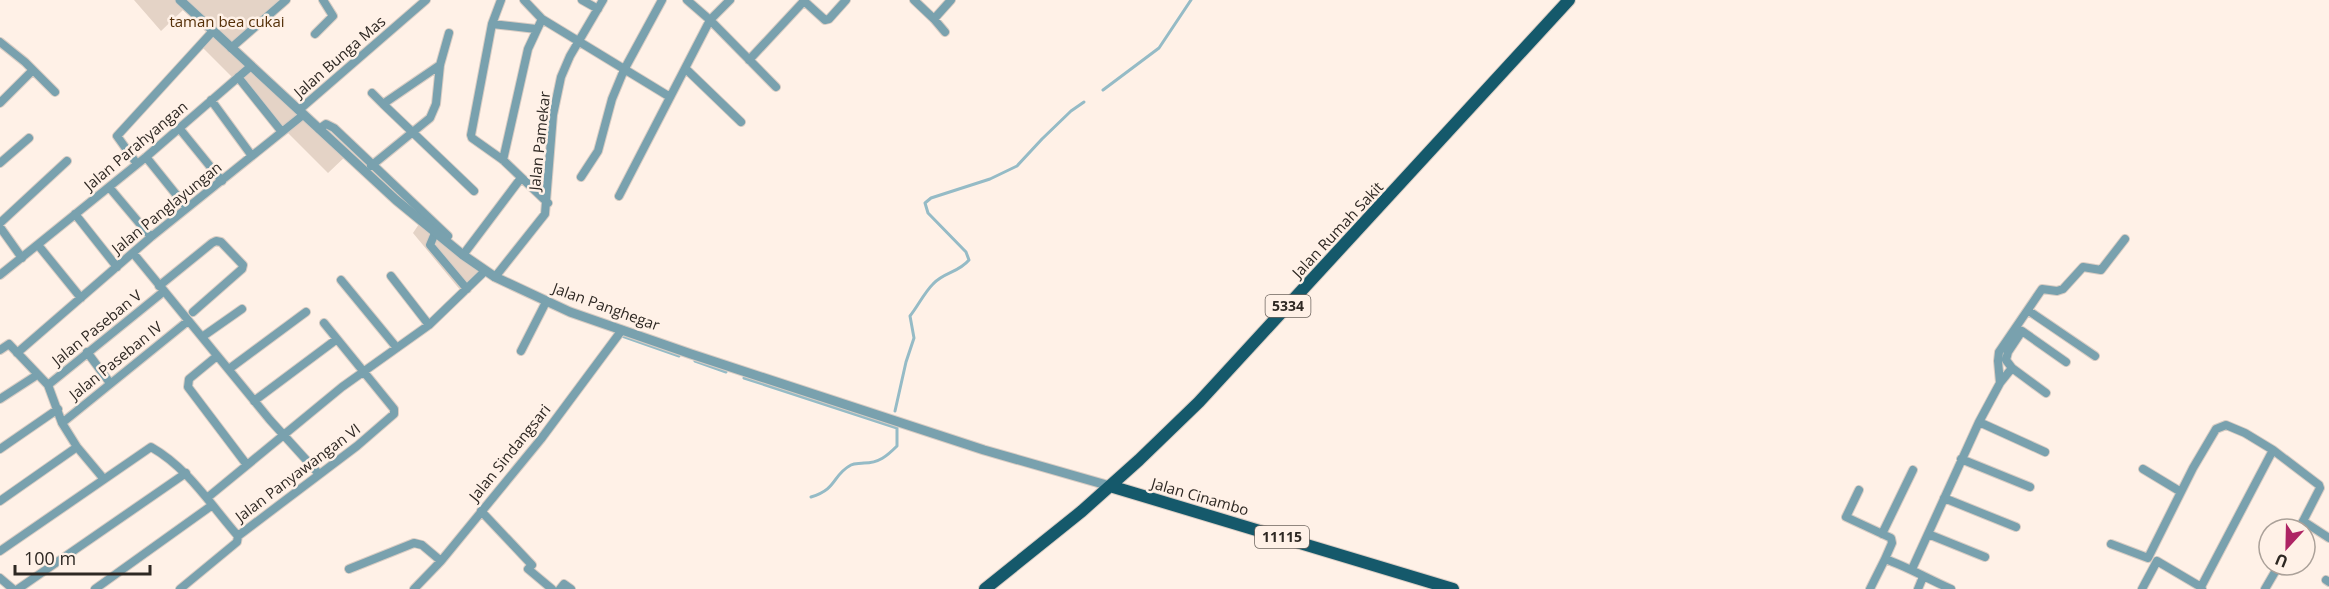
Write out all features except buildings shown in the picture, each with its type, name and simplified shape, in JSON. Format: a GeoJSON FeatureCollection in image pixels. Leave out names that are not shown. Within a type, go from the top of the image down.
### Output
{"type":"FeatureCollection","features":[{"type":"Feature","properties":{"kind":"main road","name":"Jalan Rumah Sakit"},"geometry":{"type":"LineString","coordinates":[[986,589],[1110,486],[1216,384],[1569,0]]}},
{"type":"Feature","properties":{"kind":"main road","name":"Jalan Cinambo"},"geometry":{"type":"LineString","coordinates":[[1110,486],[1453,589]]}},
{"type":"Feature","properties":{"kind":"street","name":"Jalan Panghegar"},"geometry":{"type":"LineString","coordinates":[[180,0],[301,113],[369,168],[435,233],[495,278],[546,302],[622,330],[984,450],[1110,486]]}},
{"type":"Feature","properties":{"kind":"street"},"geometry":{"type":"LineString","coordinates":[[231,48],[286,0]]}},
{"type":"Feature","properties":{"kind":"street"},"geometry":{"type":"LineString","coordinates":[[315,34],[333,16],[323,0]]}},
{"type":"Feature","properties":{"kind":"street","name":"Jalan Bunga Mas"},"geometry":{"type":"LineString","coordinates":[[282,132],[426,0]]}},
{"type":"Feature","properties":{"kind":"street"},"geometry":{"type":"LineString","coordinates":[[501,0],[492,24],[471,135],[503,160],[548,203]]}},
{"type":"Feature","properties":{"kind":"street"},"geometry":{"type":"LineString","coordinates":[[524,0],[542,19],[670,97]]}},
{"type":"Feature","properties":{"kind":"street"},"geometry":{"type":"LineString","coordinates":[[582,0],[598,9]]}},
{"type":"Feature","properties":{"kind":"street","name":"Jalan Pamekar"},"geometry":{"type":"LineString","coordinates":[[495,278],[545,214],[548,203],[553,115],[561,77],[570,56],[580,43],[603,0]]}},
{"type":"Feature","properties":{"kind":"street"},"geometry":{"type":"LineString","coordinates":[[581,177],[598,151],[612,99],[624,70],[663,0]]}},
{"type":"Feature","properties":{"kind":"street"},"geometry":{"type":"LineString","coordinates":[[687,0],[776,87]]}},
{"type":"Feature","properties":{"kind":"street"},"geometry":{"type":"LineString","coordinates":[[619,196],[710,20],[730,0]]}},
{"type":"Feature","properties":{"kind":"street"},"geometry":{"type":"LineString","coordinates":[[749,60],[804,1],[825,20],[829,19],[846,0]]}},
{"type":"Feature","properties":{"kind":"street"},"geometry":{"type":"LineString","coordinates":[[934,20],[951,0]]}},
{"type":"Feature","properties":{"kind":"street"},"geometry":{"type":"LineString","coordinates":[[916,1],[945,32]]}},
{"type":"Feature","properties":{"kind":"street"},"geometry":{"type":"LineString","coordinates":[[503,160],[528,49],[542,19]]}},
{"type":"Feature","properties":{"kind":"street"},"geometry":{"type":"LineString","coordinates":[[492,24],[536,29]]}},
{"type":"Feature","properties":{"kind":"street"},"geometry":{"type":"LineString","coordinates":[[137,164],[117,136],[213,31]]}},
{"type":"Feature","properties":{"kind":"street"},"geometry":{"type":"LineString","coordinates":[[448,236],[369,168],[430,118],[440,65],[449,33]]}},
{"type":"Feature","properties":{"kind":"street"},"geometry":{"type":"LineString","coordinates":[[0,42],[55,92]]}},
{"type":"Feature","properties":{"kind":"street"},"geometry":{"type":"LineString","coordinates":[[383,104],[440,65]]}},
{"type":"Feature","properties":{"kind":"street","name":"Jalan Parahyangan"},"geometry":{"type":"LineString","coordinates":[[0,275],[146,157],[250,66]]}},
{"type":"Feature","properties":{"kind":"street"},"geometry":{"type":"LineString","coordinates":[[686,69],[741,122]]}},
{"type":"Feature","properties":{"kind":"street"},"geometry":{"type":"LineString","coordinates":[[0,104],[33,70]]}},
{"type":"Feature","properties":{"kind":"street"},"geometry":{"type":"LineString","coordinates":[[238,77],[282,132]]}},
{"type":"Feature","properties":{"kind":"street"},"geometry":{"type":"LineString","coordinates":[[372,93],[474,191]]}},
{"type":"Feature","properties":{"kind":"street"},"geometry":{"type":"LineString","coordinates":[[210,100],[252,156]]}},
{"type":"Feature","properties":{"kind":"street"},"geometry":{"type":"LineString","coordinates":[[179,128],[222,181]]}},
{"type":"Feature","properties":{"kind":"street","name":"Jalan Panglayungan"},"geometry":{"type":"LineString","coordinates":[[18,353],[151,237],[282,132]]}},
{"type":"Feature","properties":{"kind":"street"},"geometry":{"type":"LineString","coordinates":[[0,163],[29,138]]}},
{"type":"Feature","properties":{"kind":"street"},"geometry":{"type":"LineString","coordinates":[[146,157],[187,208]]}},
{"type":"Feature","properties":{"kind":"street"},"geometry":{"type":"LineString","coordinates":[[22,258],[0,225],[67,161]]}},
{"type":"Feature","properties":{"kind":"street"},"geometry":{"type":"LineString","coordinates":[[463,255],[521,178]]}},
{"type":"Feature","properties":{"kind":"street"},"geometry":{"type":"LineString","coordinates":[[110,187],[151,237]]}},
{"type":"Feature","properties":{"kind":"street"},"geometry":{"type":"LineString","coordinates":[[75,214],[117,267]]}},
{"type":"Feature","properties":{"kind":"street"},"geometry":{"type":"LineString","coordinates":[[435,233],[430,246],[467,289]]}},
{"type":"Feature","properties":{"kind":"street"},"geometry":{"type":"LineString","coordinates":[[2000,383],[1999,352],[2042,289],[2057,291],[2063,289],[2083,267],[2101,270],[2125,239]]}},
{"type":"Feature","properties":{"kind":"street","name":"Jalan Paseban V"},"geometry":{"type":"LineString","coordinates":[[48,385],[212,243],[221,242],[243,265],[242,269],[193,312]]}},
{"type":"Feature","properties":{"kind":"street"},"geometry":{"type":"LineString","coordinates":[[38,245],[81,298]]}},
{"type":"Feature","properties":{"kind":"street"},"geometry":{"type":"LineString","coordinates":[[133,253],[217,356],[230,368],[254,401],[319,474]]}},
{"type":"Feature","properties":{"kind":"street"},"geometry":{"type":"LineString","coordinates":[[95,589],[209,502],[247,465],[283,435],[429,325],[484,271]]}},
{"type":"Feature","properties":{"kind":"street"},"geometry":{"type":"LineString","coordinates":[[390,276],[429,325]]}},
{"type":"Feature","properties":{"kind":"street"},"geometry":{"type":"LineString","coordinates":[[340,280],[396,348]]}},
{"type":"Feature","properties":{"kind":"street"},"geometry":{"type":"LineString","coordinates":[[521,351],[546,302]]}},
{"type":"Feature","properties":{"kind":"street"},"geometry":{"type":"LineString","coordinates":[[202,337],[242,309]]}},
{"type":"Feature","properties":{"kind":"street"},"geometry":{"type":"LineString","coordinates":[[2029,311],[2095,356]]}},
{"type":"Feature","properties":{"kind":"street"},"geometry":{"type":"LineString","coordinates":[[230,368],[306,312]]}},
{"type":"Feature","properties":{"kind":"street","name":"Jalan Paseban IV"},"geometry":{"type":"LineString","coordinates":[[62,423],[188,321]]}},
{"type":"Feature","properties":{"kind":"street"},"geometry":{"type":"LineString","coordinates":[[324,323],[365,372]]}},
{"type":"Feature","properties":{"kind":"street","name":"Jalan Sindangsari"},"geometry":{"type":"LineString","coordinates":[[414,589],[441,561],[541,439],[622,330]]}},
{"type":"Feature","properties":{"kind":"street"},"geometry":{"type":"LineString","coordinates":[[2046,393],[2012,368],[2006,360],[2008,352],[2022,332],[2066,362]]}},
{"type":"Feature","properties":{"kind":"street"},"geometry":{"type":"LineString","coordinates":[[254,401],[337,339]]}},
{"type":"Feature","properties":{"kind":"street"},"geometry":{"type":"LineString","coordinates":[[0,350],[9,344],[48,385],[62,423],[77,447],[103,478]]}},
{"type":"Feature","properties":{"kind":"street"},"geometry":{"type":"LineString","coordinates":[[87,352],[110,383]]}},
{"type":"Feature","properties":{"kind":"street"},"geometry":{"type":"LineString","coordinates":[[217,356],[189,379],[188,387],[247,465]]}},
{"type":"Feature","properties":{"kind":"street"},"geometry":{"type":"LineString","coordinates":[[1912,569],[1979,422],[2000,383],[2012,368]]}},
{"type":"Feature","properties":{"kind":"street","name":"Jalan Panyawangan VI"},"geometry":{"type":"LineString","coordinates":[[180,589],[237,542],[238,536],[357,446],[394,414],[394,409],[365,372]]}},
{"type":"Feature","properties":{"kind":"street"},"geometry":{"type":"LineString","coordinates":[[0,399],[37,375]]}},
{"type":"Feature","properties":{"kind":"street"},"geometry":{"type":"LineString","coordinates":[[0,449],[58,409]]}},
{"type":"Feature","properties":{"kind":"street"},"geometry":{"type":"LineString","coordinates":[[1979,422],[2044,452]]}},
{"type":"Feature","properties":{"kind":"street"},"geometry":{"type":"LineString","coordinates":[[2148,558],[2193,468],[2218,427],[2226,425],[2236,429],[2273,450],[2319,485],[2320,488],[2305,517]]}},
{"type":"Feature","properties":{"kind":"street"},"geometry":{"type":"LineString","coordinates":[[0,501],[77,447]]}},
{"type":"Feature","properties":{"kind":"street"},"geometry":{"type":"LineString","coordinates":[[0,551],[151,447],[164,458],[176,463],[186,473],[238,536]]}},
{"type":"Feature","properties":{"kind":"street"},"geometry":{"type":"LineString","coordinates":[[2111,544],[2157,561],[2202,588],[2273,450]]}},
{"type":"Feature","properties":{"kind":"street"},"geometry":{"type":"LineString","coordinates":[[1961,459],[2030,487]]}},
{"type":"Feature","properties":{"kind":"street"},"geometry":{"type":"LineString","coordinates":[[2143,469],[2181,492]]}},
{"type":"Feature","properties":{"kind":"street"},"geometry":{"type":"LineString","coordinates":[[1882,534],[1913,470]]}},
{"type":"Feature","properties":{"kind":"street"},"geometry":{"type":"LineString","coordinates":[[0,578],[16,589],[186,473]]}},
{"type":"Feature","properties":{"kind":"street"},"geometry":{"type":"LineString","coordinates":[[1859,490],[1846,517],[1893,540],[1870,589]]}},
{"type":"Feature","properties":{"kind":"street"},"geometry":{"type":"LineString","coordinates":[[1944,498],[2016,527]]}},
{"type":"Feature","properties":{"kind":"street"},"geometry":{"type":"LineString","coordinates":[[481,511],[532,565],[528,569],[552,589]]}},
{"type":"Feature","properties":{"kind":"street"},"geometry":{"type":"LineString","coordinates":[[1928,534],[1985,557]]}},
{"type":"Feature","properties":{"kind":"street"},"geometry":{"type":"LineString","coordinates":[[349,569],[414,543],[422,545],[441,561]]}},
{"type":"Feature","properties":{"kind":"street"},"geometry":{"type":"LineString","coordinates":[[1885,559],[1912,569],[1923,577],[1951,589]]}},
{"type":"Feature","properties":{"kind":"street"},"geometry":{"type":"LineString","coordinates":[[2142,589],[2157,561]]}},
{"type":"Feature","properties":{"kind":"street"},"geometry":{"type":"LineString","coordinates":[[1918,589],[1923,577]]}},
{"type":"Feature","properties":{"kind":"street"},"geometry":{"type":"LineString","coordinates":[[560,589],[564,584],[571,589]]}},
{"type":"Feature","properties":{"kind":"green space","name":"taman bea cukai"},"geometry":{"type":"Polygon","coordinates":[[[134,0],[287,0],[230,46],[349,153],[328,173],[198,43],[206,32],[183,10],[161,31],[134,0]]]}},
{"type":"Feature","properties":{"kind":"green space"},"geometry":{"type":"Polygon","coordinates":[[[421,221],[483,270],[461,291],[413,233],[421,221]]]}},
{"type":"Feature","properties":{"kind":"waterway"},"geometry":{"type":"LineString","coordinates":[[1103,90],[1159,48],[1191,0]]}},
{"type":"Feature","properties":{"kind":"waterway"},"geometry":{"type":"LineString","coordinates":[[895,411],[914,338],[910,316],[933,284],[969,260],[966,252],[928,213],[925,203],[931,198],[990,179],[1017,166],[1071,111],[1084,102]]}},
{"type":"Feature","properties":{"kind":"waterway"},"geometry":{"type":"LineString","coordinates":[[619,338],[622,336],[679,356]]}},
{"type":"Feature","properties":{"kind":"waterway"},"geometry":{"type":"LineString","coordinates":[[695,361],[726,372]]}},
{"type":"Feature","properties":{"kind":"waterway"},"geometry":{"type":"LineString","coordinates":[[744,378],[897,428]]}},
{"type":"Feature","properties":{"kind":"waterway"},"geometry":{"type":"LineString","coordinates":[[811,497],[826,490],[851,465],[874,462],[890,453],[897,446],[897,428]]}}]}
